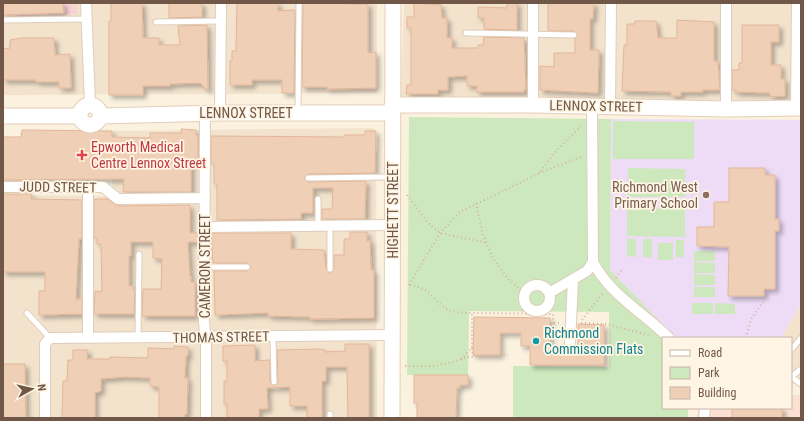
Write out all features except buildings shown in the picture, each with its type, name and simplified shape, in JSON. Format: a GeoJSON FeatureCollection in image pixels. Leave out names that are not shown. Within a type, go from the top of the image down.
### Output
{"type":"FeatureCollection","features":[{"type":"Feature","properties":{"kind":"street"},"geometry":{"type":"LineString","coordinates":[[86,3],[90,104]]}},
{"type":"Feature","properties":{"kind":"street"},"geometry":{"type":"LineString","coordinates":[[220,113],[221,3]]}},
{"type":"Feature","properties":{"kind":"street","name":"HIGHETT STREET"},"geometry":{"type":"LineString","coordinates":[[392,418],[393,3]]}},
{"type":"Feature","properties":{"kind":"street"},"geometry":{"type":"LineString","coordinates":[[533,3],[533,105]]}},
{"type":"Feature","properties":{"kind":"street"},"geometry":{"type":"LineString","coordinates":[[610,3],[610,107]]}},
{"type":"Feature","properties":{"kind":"street"},"geometry":{"type":"LineString","coordinates":[[726,3],[726,109]]}},
{"type":"Feature","properties":{"kind":"street"},"geometry":{"type":"LineString","coordinates":[[797,3],[799,108]]}},
{"type":"Feature","properties":{"kind":"street"},"geometry":{"type":"LineString","coordinates":[[90,104],[96,107],[100,116],[95,124],[89,125],[83,122],[80,116],[82,108],[90,104]]}},
{"type":"Feature","properties":{"kind":"street","name":"LENNOX STREET"},"geometry":{"type":"LineString","coordinates":[[100,116],[204,113],[298,113],[392,109],[440,105],[533,105],[726,109],[799,108]]}},
{"type":"Feature","properties":{"kind":"street"},"geometry":{"type":"LineString","coordinates":[[592,106],[593,262],[601,276],[610,286],[667,337]]}},
{"type":"Feature","properties":{"kind":"street","name":"CAMERON STREET"},"geometry":{"type":"LineString","coordinates":[[204,113],[206,418]]}},
{"type":"Feature","properties":{"kind":"street"},"geometry":{"type":"LineString","coordinates":[[3,116],[80,116]]}},
{"type":"Feature","properties":{"kind":"street","name":"JUDD STREET"},"geometry":{"type":"LineString","coordinates":[[3,187],[103,188],[118,199],[205,198]]}},
{"type":"Feature","properties":{"kind":"street"},"geometry":{"type":"LineString","coordinates":[[88,187],[88,338]]}},
{"type":"Feature","properties":{"kind":"street"},"geometry":{"type":"LineString","coordinates":[[205,227],[393,225]]}},
{"type":"Feature","properties":{"kind":"street"},"geometry":{"type":"LineString","coordinates":[[549,293],[587,271],[593,262]]}},
{"type":"Feature","properties":{"kind":"street"},"geometry":{"type":"LineString","coordinates":[[570,343],[575,323],[573,280]]}},
{"type":"Feature","properties":{"kind":"street","name":"THOMAS STREET"},"geometry":{"type":"LineString","coordinates":[[50,338],[393,335]]}},
{"type":"Feature","properties":{"kind":"street"},"geometry":{"type":"LineString","coordinates":[[45,418],[45,344],[50,338]]}},
{"type":"Feature","properties":{"kind":"lane"},"geometry":{"type":"LineString","coordinates":[[298,113],[299,3]]}},
{"type":"Feature","properties":{"kind":"lane"},"geometry":{"type":"LineString","coordinates":[[3,20],[86,18]]}},
{"type":"Feature","properties":{"kind":"lane"},"geometry":{"type":"LineString","coordinates":[[156,22],[221,21]]}},
{"type":"Feature","properties":{"kind":"lane"},"geometry":{"type":"LineString","coordinates":[[466,33],[574,35]]}},
{"type":"Feature","properties":{"kind":"lane"},"geometry":{"type":"LineString","coordinates":[[308,178],[393,177]]}},
{"type":"Feature","properties":{"kind":"lane"},"geometry":{"type":"LineString","coordinates":[[318,199],[318,226]]}},
{"type":"Feature","properties":{"kind":"lane"},"geometry":{"type":"LineString","coordinates":[[330,226],[330,269]]}},
{"type":"Feature","properties":{"kind":"lane"},"geometry":{"type":"LineString","coordinates":[[138,338],[139,254]]}},
{"type":"Feature","properties":{"kind":"lane"},"geometry":{"type":"LineString","coordinates":[[204,267],[247,267]]}},
{"type":"Feature","properties":{"kind":"lane"},"geometry":{"type":"LineString","coordinates":[[27,313],[50,338]]}},
{"type":"Feature","properties":{"kind":"lane"},"geometry":{"type":"LineString","coordinates":[[273,336],[274,382]]}},
{"type":"Feature","properties":{"kind":"lane"},"geometry":{"type":"LineString","coordinates":[[792,349],[801,338]]}},
{"type":"Feature","properties":{"kind":"lane"},"geometry":{"type":"LineString","coordinates":[[792,376],[801,369]]}},
{"type":"Feature","properties":{"kind":"lane"},"geometry":{"type":"LineString","coordinates":[[792,378],[801,384]]}},
{"type":"Feature","properties":{"kind":"path"},"geometry":{"type":"LineString","coordinates":[[538,174],[558,149],[583,124]]}},
{"type":"Feature","properties":{"kind":"path"},"geometry":{"type":"LineString","coordinates":[[409,285],[440,233],[460,212],[538,174],[585,155]]}},
{"type":"Feature","properties":{"kind":"path"},"geometry":{"type":"LineString","coordinates":[[404,192],[429,224],[440,233],[487,244]]}},
{"type":"Feature","properties":{"kind":"path"},"geometry":{"type":"LineString","coordinates":[[476,203],[487,244],[494,258],[507,278],[520,289],[523,314]]}},
{"type":"Feature","properties":{"kind":"path"},"geometry":{"type":"LineString","coordinates":[[575,323],[610,286],[622,269]]}},
{"type":"Feature","properties":{"kind":"path"},"geometry":{"type":"LineString","coordinates":[[404,284],[424,288],[449,310],[462,313],[553,314],[553,323]]}},
{"type":"Feature","properties":{"kind":"path"},"geometry":{"type":"LineString","coordinates":[[746,337],[751,319],[766,298]]}},
{"type":"Feature","properties":{"kind":"path"},"geometry":{"type":"LineString","coordinates":[[472,313],[472,348],[473,355],[476,356]]}},
{"type":"Feature","properties":{"kind":"path"},"geometry":{"type":"LineString","coordinates":[[575,323],[606,324],[654,338]]}},
{"type":"Feature","properties":{"kind":"path"},"geometry":{"type":"LineString","coordinates":[[461,359],[472,348]]}},
{"type":"Feature","properties":{"kind":"path"},"geometry":{"type":"LineString","coordinates":[[404,366],[434,366],[476,356],[508,355]]}},
{"type":"Feature","properties":{"kind":"shaded area"},"geometry":{"type":"Polygon","coordinates":[[[3,3],[77,3],[77,14],[3,16],[3,3]]]}},
{"type":"Feature","properties":{"kind":"shaded area"},"geometry":{"type":"Polygon","coordinates":[[[77,3],[377,3],[377,93],[3,95],[3,16],[76,14],[77,3]]]}},
{"type":"Feature","properties":{"kind":"shaded area"},"geometry":{"type":"Polygon","coordinates":[[[404,3],[801,3],[801,102],[401,99],[404,3]]]}},
{"type":"Feature","properties":{"kind":"shaded area","name":"Richmond West Primary School"},"geometry":{"type":"Polygon","coordinates":[[[611,119],[801,120],[801,304],[782,337],[675,337],[610,270],[611,119]]]}},
{"type":"Feature","properties":{"kind":"shaded area"},"geometry":{"type":"Polygon","coordinates":[[[373,128],[376,131],[377,418],[3,418],[3,195],[112,196],[112,131],[373,128]]]}},
{"type":"Feature","properties":{"kind":"shaded area"},"geometry":{"type":"Polygon","coordinates":[[[801,304],[801,384],[792,384],[792,337],[782,337],[801,304]]]}},
{"type":"Feature","properties":{"kind":"shaded area"},"geometry":{"type":"Polygon","coordinates":[[[792,395],[801,395],[801,418],[697,418],[698,409],[792,409],[792,395]]]}},
{"type":"Feature","properties":{"kind":"green space"},"geometry":{"type":"Polygon","coordinates":[[[409,117],[611,119],[610,270],[675,337],[662,337],[662,409],[688,409],[688,418],[513,418],[513,366],[609,367],[609,312],[469,311],[468,375],[407,375],[409,117]]]}},
{"type":"Feature","properties":{"kind":"green space"},"geometry":{"type":"Polygon","coordinates":[[[613,121],[694,122],[694,159],[613,159],[613,121]]]}},
{"type":"Feature","properties":{"kind":"green space"},"geometry":{"type":"Polygon","coordinates":[[[628,168],[685,169],[685,197],[627,197],[628,168]]]}},
{"type":"Feature","properties":{"kind":"green space"},"geometry":{"type":"Polygon","coordinates":[[[627,208],[685,209],[685,237],[627,236],[627,208]]]}},
{"type":"Feature","properties":{"kind":"green space"},"geometry":{"type":"Polygon","coordinates":[[[627,239],[636,239],[636,257],[627,256],[627,239]]]}},
{"type":"Feature","properties":{"kind":"green space"},"geometry":{"type":"Polygon","coordinates":[[[643,239],[652,239],[652,257],[643,257],[643,239]]]}},
{"type":"Feature","properties":{"kind":"green space"},"geometry":{"type":"Polygon","coordinates":[[[676,240],[684,240],[684,257],[676,257],[676,240]]]}},
{"type":"Feature","properties":{"kind":"green space"},"geometry":{"type":"Polygon","coordinates":[[[658,243],[673,243],[673,260],[658,260],[658,243]]]}},
{"type":"Feature","properties":{"kind":"green space"},"geometry":{"type":"Polygon","coordinates":[[[694,251],[715,251],[715,261],[694,261],[694,251]]]}},
{"type":"Feature","properties":{"kind":"green space"},"geometry":{"type":"Polygon","coordinates":[[[694,262],[715,263],[715,273],[694,273],[694,262]]]}},
{"type":"Feature","properties":{"kind":"green space"},"geometry":{"type":"Polygon","coordinates":[[[694,274],[715,275],[715,285],[694,285],[694,274]]]}},
{"type":"Feature","properties":{"kind":"green space"},"geometry":{"type":"Polygon","coordinates":[[[694,287],[715,287],[715,297],[694,297],[694,287]]]}},
{"type":"Feature","properties":{"kind":"green space"},"geometry":{"type":"Polygon","coordinates":[[[692,303],[713,303],[713,314],[692,314],[692,303]]]}},
{"type":"Feature","properties":{"kind":"green space"},"geometry":{"type":"Polygon","coordinates":[[[715,303],[735,304],[735,314],[715,314],[715,303]]]}},
{"type":"Feature","properties":{"kind":"place","name":"Epworth Medical Centre Lennox Street"},"geometry":{"type":"Point","coordinates":[82,155]}},
{"type":"Feature","properties":{"kind":"place","name":"Richmond West Primary School"},"geometry":{"type":"Point","coordinates":[706,195]}},
{"type":"Feature","properties":{"kind":"place","name":"Richmond Commission Flats"},"geometry":{"type":"Point","coordinates":[536,341]}}]}
